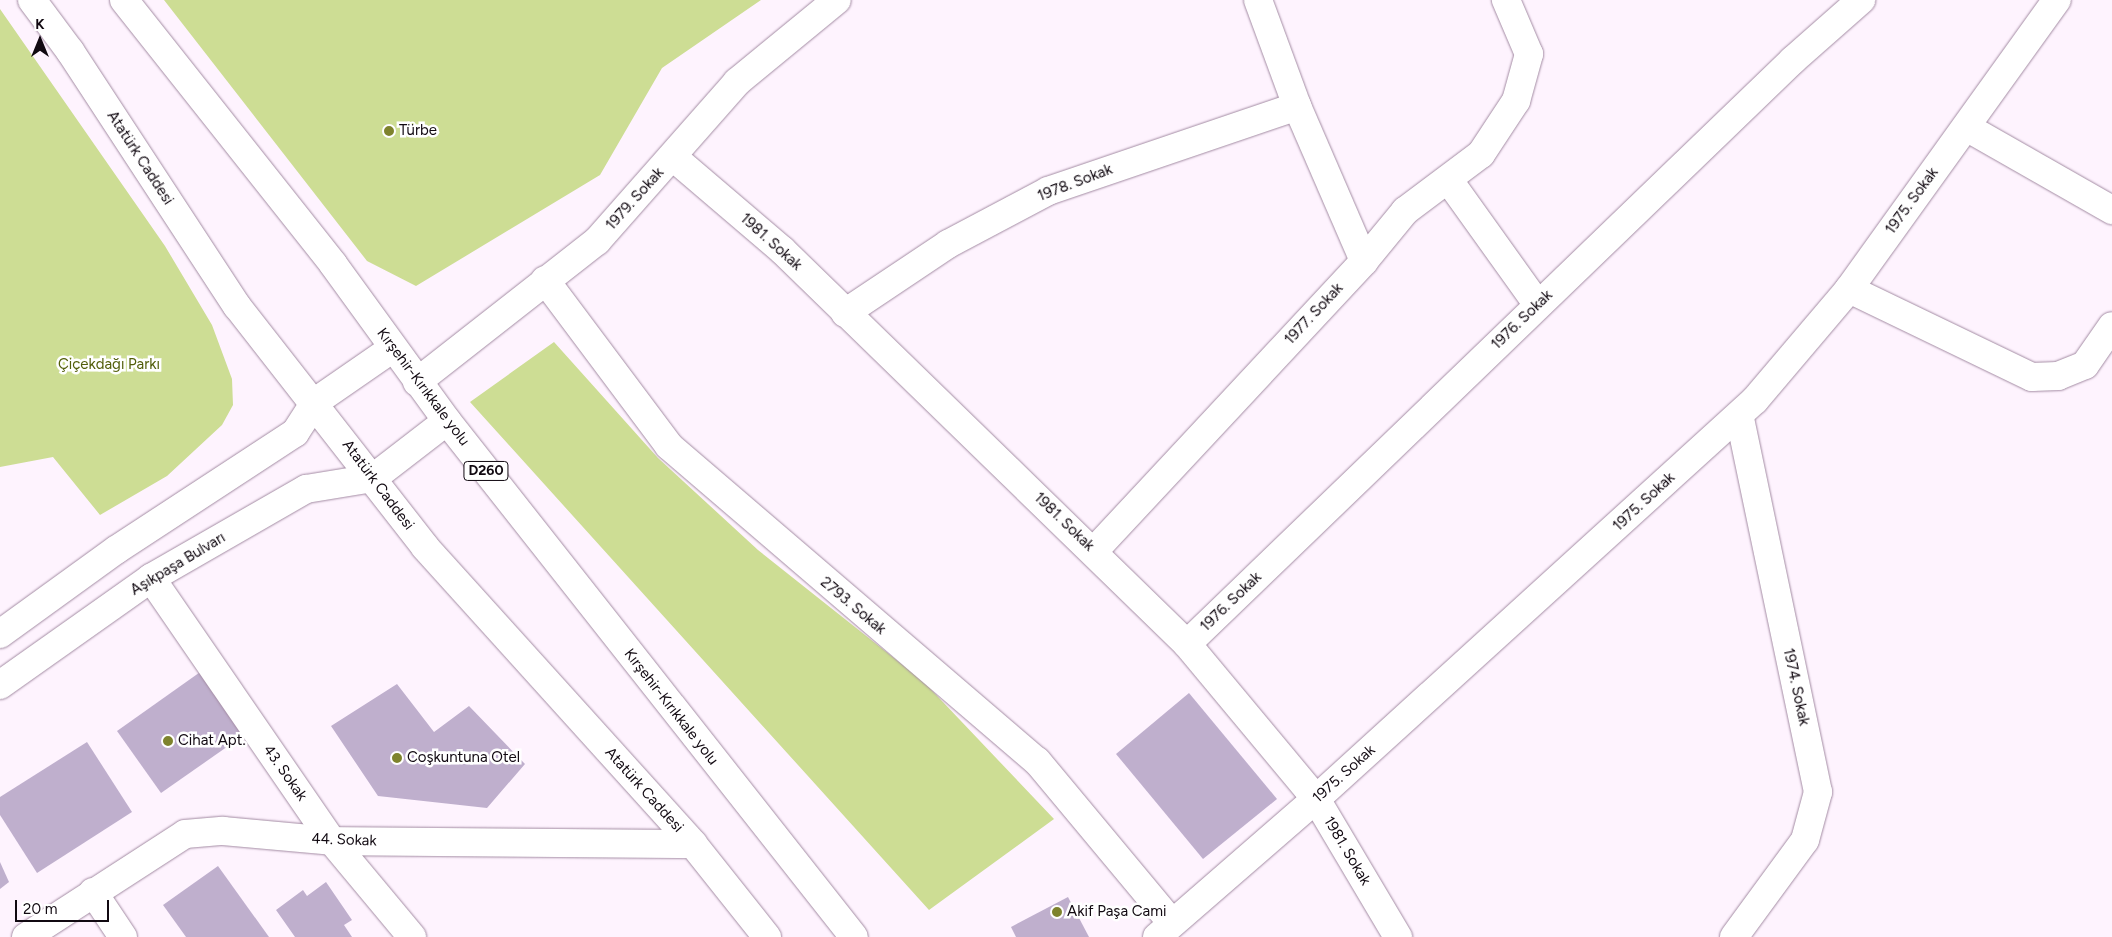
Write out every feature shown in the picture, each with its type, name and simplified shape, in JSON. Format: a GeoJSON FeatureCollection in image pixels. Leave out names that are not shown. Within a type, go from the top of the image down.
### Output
{"type":"FeatureCollection","features":[{"type":"Feature","properties":{"kind":"main road","name":"Atatürk Caddesi"},"geometry":{"type":"LineString","coordinates":[[32,0],[70,51],[237,306],[315,402],[425,547],[694,844],[767,937]]}},
{"type":"Feature","properties":{"kind":"main road","name":"Kırşehir-Kırıkkale yolu"},"geometry":{"type":"LineString","coordinates":[[124,0],[333,264],[447,421],[854,937]]}},
{"type":"Feature","properties":{"kind":"main road","name":"1979. Sokak"},"geometry":{"type":"LineString","coordinates":[[417,382],[597,241],[738,82],[837,0]]}},
{"type":"Feature","properties":{"kind":"main road"},"geometry":{"type":"LineString","coordinates":[[1258,0],[1297,106],[1364,260]]}},
{"type":"Feature","properties":{"kind":"main road","name":"1977. Sokak"},"geometry":{"type":"LineString","coordinates":[[1094,551],[1364,260],[1405,211],[1450,182],[1481,154],[1516,101],[1525,77],[1530,54],[1506,0]]}},
{"type":"Feature","properties":{"kind":"main road","name":"1976. Sokak"},"geometry":{"type":"LineString","coordinates":[[1187,644],[1538,304],[1861,0]]}},
{"type":"Feature","properties":{"kind":"main road","name":"1975. Sokak"},"geometry":{"type":"LineString","coordinates":[[1164,930],[1316,799],[1739,415],[1849,289],[1968,128],[2057,0]]}},
{"type":"Feature","properties":{"kind":"main road","name":"1978. Sokak"},"geometry":{"type":"LineString","coordinates":[[845,313],[948,244],[1048,191],[1297,106]]}},
{"type":"Feature","properties":{"kind":"main road"},"geometry":{"type":"LineString","coordinates":[[1968,128],[2112,210]]}},
{"type":"Feature","properties":{"kind":"main road","name":"1981. Sokak"},"geometry":{"type":"LineString","coordinates":[[673,157],[782,250],[845,313],[1094,551],[1187,644],[1316,799],[1398,937]]}},
{"type":"Feature","properties":{"kind":"main road"},"geometry":{"type":"LineString","coordinates":[[1450,182],[1538,304]]}},
{"type":"Feature","properties":{"kind":"main road","name":"2793. Sokak"},"geometry":{"type":"LineString","coordinates":[[546,280],[669,446],[1037,761],[1164,930]]}},
{"type":"Feature","properties":{"kind":"main road"},"geometry":{"type":"LineString","coordinates":[[1849,289],[2032,377],[2058,376],[2085,365],[2112,326]]}},
{"type":"Feature","properties":{"kind":"main road"},"geometry":{"type":"LineString","coordinates":[[0,634],[116,550],[295,433],[315,402],[393,348]]}},
{"type":"Feature","properties":{"kind":"main road","name":"1974. Sokak"},"geometry":{"type":"LineString","coordinates":[[1734,937],[1805,840],[1818,792],[1739,415]]}},
{"type":"Feature","properties":{"kind":"main road"},"geometry":{"type":"LineString","coordinates":[[374,478],[447,421]]}},
{"type":"Feature","properties":{"kind":"main road","name":"Aşıkpaşa Bulvarı"},"geometry":{"type":"LineString","coordinates":[[0,685],[150,578],[306,489],[374,478]]}},
{"type":"Feature","properties":{"kind":"main road","name":"43. Sokak"},"geometry":{"type":"LineString","coordinates":[[150,578],[332,841],[412,937]]}},
{"type":"Feature","properties":{"kind":"main road","name":"44. Sokak"},"geometry":{"type":"LineString","coordinates":[[26,937],[185,834],[223,831],[332,841],[694,844]]}},
{"type":"Feature","properties":{"kind":"main road"},"geometry":{"type":"LineString","coordinates":[[93,892],[124,937]]}},
{"type":"Feature","properties":{"kind":"green space"},"geometry":{"type":"Polygon","coordinates":[[[164,0],[761,0],[662,68],[600,175],[416,286],[367,261],[164,0]]]}},
{"type":"Feature","properties":{"kind":"green space","name":"Çiçekdağı Parkı"},"geometry":{"type":"Polygon","coordinates":[[[0,9],[165,246],[212,325],[232,379],[233,405],[222,425],[167,476],[100,515],[53,457],[0,467],[0,9]]]}},
{"type":"Feature","properties":{"kind":"green space"},"geometry":{"type":"Polygon","coordinates":[[[554,342],[658,458],[758,550],[923,681],[1054,819],[929,910],[470,402],[554,342]]]}},
{"type":"Feature","properties":{"kind":"building"},"geometry":{"type":"Polygon","coordinates":[[[220,658],[264,721],[161,793],[117,731],[220,658]]]}},
{"type":"Feature","properties":{"kind":"building","name":"Coşkuntuna Otel"},"geometry":{"type":"Polygon","coordinates":[[[397,684],[434,732],[469,706],[525,764],[487,808],[378,796],[331,726],[397,684]]]}},
{"type":"Feature","properties":{"kind":"building"},"geometry":{"type":"Polygon","coordinates":[[[1189,693],[1277,799],[1203,859],[1116,754],[1189,693]]]}},
{"type":"Feature","properties":{"kind":"building"},"geometry":{"type":"Polygon","coordinates":[[[87,742],[132,812],[37,873],[0,815],[0,797],[87,742]]]}},
{"type":"Feature","properties":{"kind":"building"},"geometry":{"type":"Polygon","coordinates":[[[0,862],[9,882],[0,889],[0,862]]]}},
{"type":"Feature","properties":{"kind":"building"},"geometry":{"type":"Polygon","coordinates":[[[218,866],[269,937],[186,937],[163,905],[218,866]]]}},
{"type":"Feature","properties":{"kind":"building"},"geometry":{"type":"Polygon","coordinates":[[[326,882],[352,920],[344,925],[352,937],[295,937],[276,910],[303,890],[307,896],[326,882]]]}},
{"type":"Feature","properties":{"kind":"building","name":"Akif Paşa Cami"},"geometry":{"type":"Polygon","coordinates":[[[1068,897],[1089,937],[1016,937],[1011,927],[1068,897]]]}},
{"type":"Feature","properties":{"kind":"place","name":"Türbe"},"geometry":{"type":"Point","coordinates":[389,131]}},
{"type":"Feature","properties":{"kind":"place","name":"Cihat Apt."},"geometry":{"type":"Point","coordinates":[168,741]}},
{"type":"Feature","properties":{"kind":"place","name":"Coşkuntuna Otel"},"geometry":{"type":"Point","coordinates":[397,758]}},
{"type":"Feature","properties":{"kind":"place","name":"Akif Paşa Cami"},"geometry":{"type":"Point","coordinates":[1057,912]}}]}
